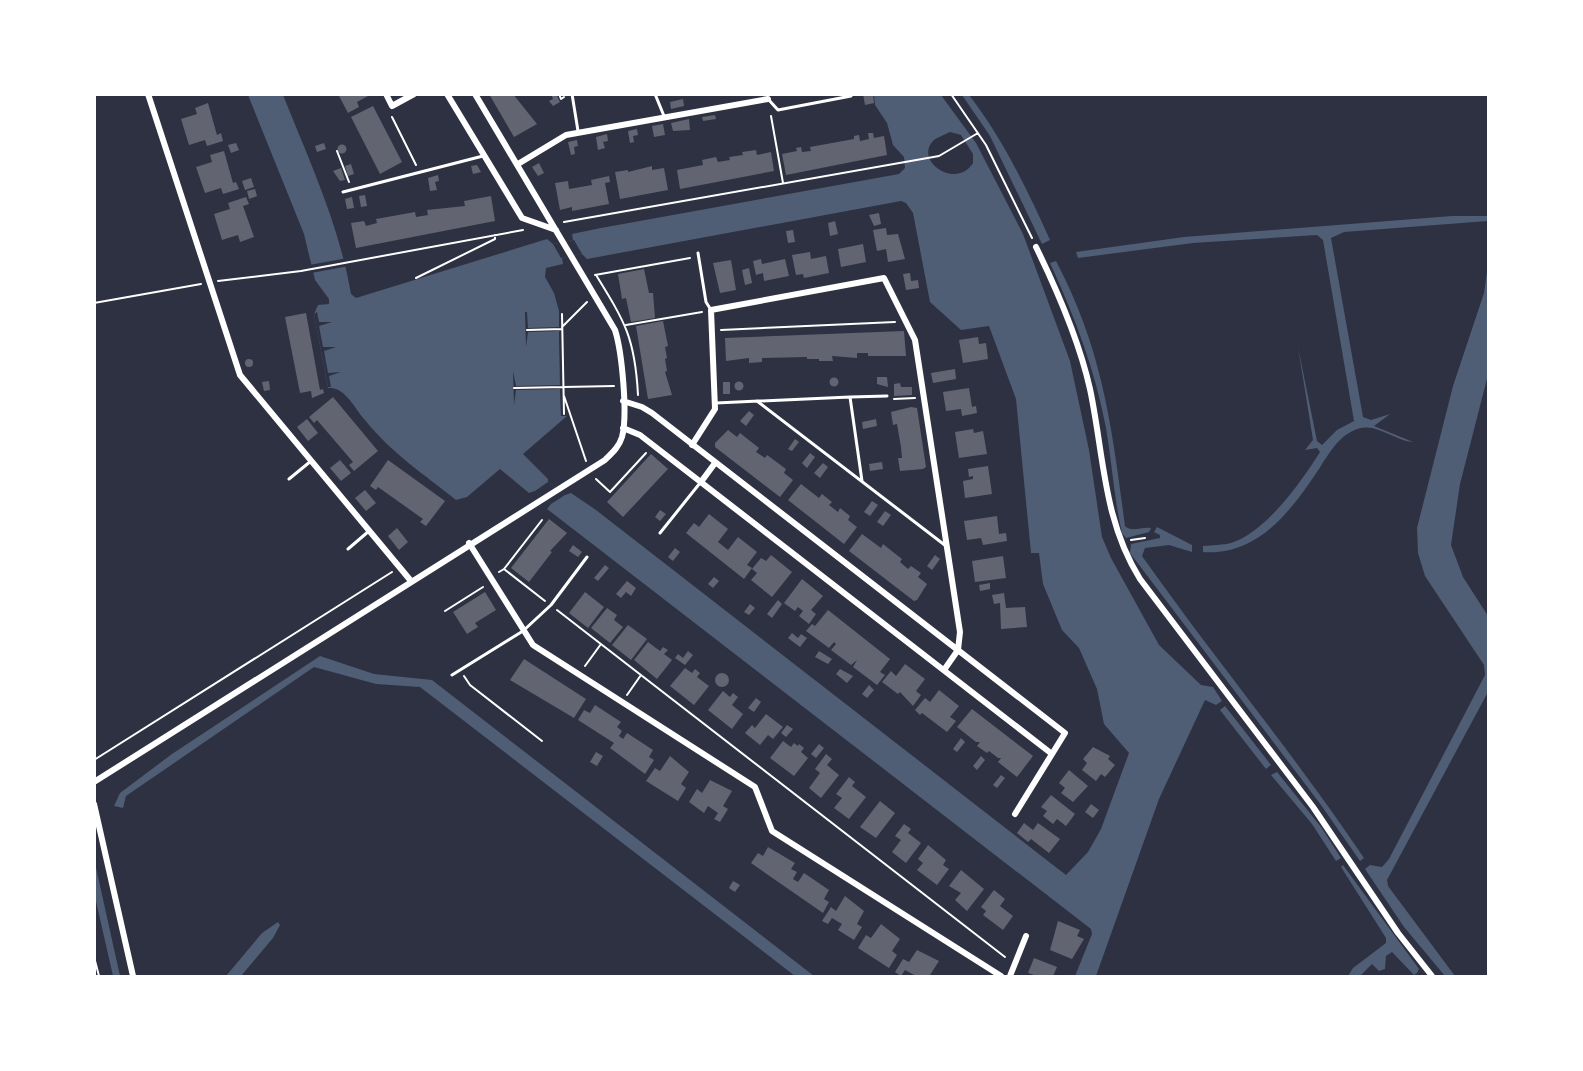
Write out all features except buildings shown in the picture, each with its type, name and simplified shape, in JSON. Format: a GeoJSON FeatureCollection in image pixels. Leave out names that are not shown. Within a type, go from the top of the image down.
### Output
{"type":"FeatureCollection","features":[{"type":"Feature","properties":{"kind":"street"},"geometry":{"type":"LineString","coordinates":[[148,94],[240,375],[411,581]]}},
{"type":"Feature","properties":{"kind":"street"},"geometry":{"type":"LineString","coordinates":[[386,94],[392,106],[413,95]]}},
{"type":"Feature","properties":{"kind":"street"},"geometry":{"type":"LineString","coordinates":[[447,94],[522,218],[543,226],[555,227]]}},
{"type":"Feature","properties":{"kind":"street"},"geometry":{"type":"LineString","coordinates":[[96,781],[557,489],[613,452],[622,437],[623,401],[619,342],[555,227],[475,94]]}},
{"type":"Feature","properties":{"kind":"street"},"geometry":{"type":"LineString","coordinates":[[518,164],[566,135],[766,97]]}},
{"type":"Feature","properties":{"kind":"street"},"geometry":{"type":"LineString","coordinates":[[1036,247],[1081,357],[1090,387],[1114,527],[1127,558],[1146,588],[1313,807],[1398,933],[1432,976]]}},
{"type":"Feature","properties":{"kind":"street"},"geometry":{"type":"LineString","coordinates":[[692,445],[715,409],[711,310],[884,278],[915,340],[947,547],[960,632],[958,650],[944,670]]}},
{"type":"Feature","properties":{"kind":"street"},"geometry":{"type":"LineString","coordinates":[[623,401],[647,410],[1065,733],[1015,814]]}},
{"type":"Feature","properties":{"kind":"street"},"geometry":{"type":"LineString","coordinates":[[623,428],[640,435],[1052,754]]}},
{"type":"Feature","properties":{"kind":"street"},"geometry":{"type":"LineString","coordinates":[[700,482],[715,463]]}},
{"type":"Feature","properties":{"kind":"street"},"geometry":{"type":"LineString","coordinates":[[469,543],[533,645],[755,787],[772,831],[1001,976]]}},
{"type":"Feature","properties":{"kind":"street"},"geometry":{"type":"LineString","coordinates":[[94,804],[133,976]]}},
{"type":"Feature","properties":{"kind":"street"},"geometry":{"type":"LineString","coordinates":[[94,838],[103,841]]}},
{"type":"Feature","properties":{"kind":"street"},"geometry":{"type":"LineString","coordinates":[[1010,976],[1026,936]]}},
{"type":"Feature","properties":{"kind":"lane"},"geometry":{"type":"LineString","coordinates":[[572,94],[579,133]]}},
{"type":"Feature","properties":{"kind":"lane"},"geometry":{"type":"LineString","coordinates":[[655,94],[664,118]]}},
{"type":"Feature","properties":{"kind":"lane"},"geometry":{"type":"LineString","coordinates":[[766,97],[778,110],[851,96]]}},
{"type":"Feature","properties":{"kind":"lane"},"geometry":{"type":"LineString","coordinates":[[343,192],[485,156]]}},
{"type":"Feature","properties":{"kind":"lane"},"geometry":{"type":"LineString","coordinates":[[698,255],[706,302],[711,310]]}},
{"type":"Feature","properties":{"kind":"lane"},"geometry":{"type":"LineString","coordinates":[[715,404],[887,396]]}},
{"type":"Feature","properties":{"kind":"lane"},"geometry":{"type":"LineString","coordinates":[[850,397],[862,482]]}},
{"type":"Feature","properties":{"kind":"lane"},"geometry":{"type":"LineString","coordinates":[[757,401],[947,547]]}},
{"type":"Feature","properties":{"kind":"lane"},"geometry":{"type":"LineString","coordinates":[[289,479],[311,461]]}},
{"type":"Feature","properties":{"kind":"lane"},"geometry":{"type":"LineString","coordinates":[[660,533],[700,482]]}},
{"type":"Feature","properties":{"kind":"lane"},"geometry":{"type":"LineString","coordinates":[[348,549],[369,531]]}},
{"type":"Feature","properties":{"kind":"lane"},"geometry":{"type":"LineString","coordinates":[[452,675],[523,631],[551,605],[587,557]]}},
{"type":"Feature","properties":{"kind":"path"},"geometry":{"type":"LineString","coordinates":[[951,94],[978,134],[1007,185],[1036,247]]}},
{"type":"Feature","properties":{"kind":"path"},"geometry":{"type":"LineString","coordinates":[[392,106],[389,111],[420,173]]}},
{"type":"Feature","properties":{"kind":"path"},"geometry":{"type":"LineString","coordinates":[[778,110],[771,117],[783,183]]}},
{"type":"Feature","properties":{"kind":"path"},"geometry":{"type":"LineString","coordinates":[[555,227],[783,183],[939,156],[978,134]]}},
{"type":"Feature","properties":{"kind":"path"},"geometry":{"type":"LineString","coordinates":[[337,151],[352,190]]}},
{"type":"Feature","properties":{"kind":"path"},"geometry":{"type":"LineString","coordinates":[[94,303],[209,282],[305,270],[543,226]]}},
{"type":"Feature","properties":{"kind":"path"},"geometry":{"type":"LineString","coordinates":[[416,278],[433,272],[495,239],[496,235]]}},
{"type":"Feature","properties":{"kind":"path"},"geometry":{"type":"LineString","coordinates":[[584,278],[698,255]]}},
{"type":"Feature","properties":{"kind":"path"},"geometry":{"type":"LineString","coordinates":[[527,330],[562,328],[588,301],[584,294]]}},
{"type":"Feature","properties":{"kind":"path"},"geometry":{"type":"LineString","coordinates":[[626,325],[711,310]]}},
{"type":"Feature","properties":{"kind":"path"},"geometry":{"type":"LineString","coordinates":[[562,314],[564,414]]}},
{"type":"Feature","properties":{"kind":"path"},"geometry":{"type":"LineString","coordinates":[[711,331],[907,321]]}},
{"type":"Feature","properties":{"kind":"path"},"geometry":{"type":"LineString","coordinates":[[514,388],[607,386]]}},
{"type":"Feature","properties":{"kind":"path"},"geometry":{"type":"LineString","coordinates":[[564,396],[567,405]]}},
{"type":"Feature","properties":{"kind":"path"},"geometry":{"type":"LineString","coordinates":[[887,396],[894,399],[924,398]]}},
{"type":"Feature","properties":{"kind":"path"},"geometry":{"type":"LineString","coordinates":[[445,611],[504,569],[542,520]]}},
{"type":"Feature","properties":{"kind":"path"},"geometry":{"type":"LineString","coordinates":[[94,760],[400,567]]}},
{"type":"Feature","properties":{"kind":"path"},"geometry":{"type":"LineString","coordinates":[[504,569],[1015,964]]}},
{"type":"Feature","properties":{"kind":"path"},"geometry":{"type":"LineString","coordinates":[[579,675],[601,644]]}},
{"type":"Feature","properties":{"kind":"path"},"geometry":{"type":"LineString","coordinates":[[461,670],[470,685],[542,741]]}},
{"type":"Feature","properties":{"kind":"path"},"geometry":{"type":"LineString","coordinates":[[622,702],[642,675]]}},
{"type":"Feature","properties":{"kind":"path"},"geometry":{"type":"LineString","coordinates":[[94,957],[99,976]]}},
{"type":"Feature","properties":{"kind":"water"},"geometry":{"type":"Polygon","coordinates":[[[248,95],[283,95],[331,217],[351,294],[356,298],[547,239],[553,244],[573,240],[572,234],[601,228],[899,174],[905,168],[904,157],[893,145],[887,123],[875,105],[874,95],[941,95],[976,143],[1023,234],[1070,361],[1089,450],[1102,537],[1111,558],[1159,645],[1201,685],[1213,687],[1222,701],[1216,705],[1205,700],[1159,799],[1096,976],[1075,976],[1092,934],[1091,929],[547,509],[551,504],[535,491],[529,493],[500,469],[467,497],[456,500],[385,442],[345,394],[334,388],[328,388],[314,314],[318,305],[329,304],[329,299],[315,280],[304,234],[248,95]],[[950,132],[933,141],[929,149],[929,157],[939,170],[957,174],[966,171],[973,163],[973,154],[961,135],[950,132]],[[901,201],[587,259],[582,254],[562,258],[563,264],[546,268],[545,277],[554,293],[559,311],[561,415],[567,416],[523,454],[548,479],[548,482],[565,495],[571,493],[596,510],[1066,875],[1088,852],[1101,829],[1129,753],[1104,724],[1097,689],[1079,648],[1062,630],[1043,584],[1039,553],[1031,553],[1016,399],[989,326],[961,330],[930,302],[913,213],[906,203],[901,201]]]}},
{"type":"Feature","properties":{"kind":"water"},"geometry":{"type":"Polygon","coordinates":[[[962,95],[969,95],[1004,147],[1050,240],[1042,244],[990,136],[962,95]]]}},
{"type":"Feature","properties":{"kind":"water"},"geometry":{"type":"Polygon","coordinates":[[[1452,216],[1488,216],[1488,221],[1344,232],[1331,238],[1363,417],[1371,420],[1390,414],[1374,426],[1413,442],[1374,428],[1354,430],[1336,444],[1297,500],[1271,528],[1240,547],[1203,552],[1203,546],[1231,543],[1257,529],[1282,505],[1320,452],[1317,448],[1305,450],[1313,440],[1298,347],[1317,441],[1322,445],[1337,430],[1354,421],[1323,240],[1317,235],[1193,243],[1078,258],[1076,252],[1184,237],[1452,216]]]}},
{"type":"Feature","properties":{"kind":"water"},"geometry":{"type":"Polygon","coordinates":[[[1056,261],[1085,326],[1095,358],[1110,423],[1125,526],[1131,529],[1151,528],[1149,532],[1126,538],[1122,533],[1106,428],[1096,385],[1068,303],[1050,263],[1056,261]]]}},
{"type":"Feature","properties":{"kind":"water"},"geometry":{"type":"Polygon","coordinates":[[[1488,265],[1488,375],[1460,484],[1451,545],[1463,577],[1488,616],[1488,692],[1387,880],[1388,886],[1455,976],[1445,976],[1404,927],[1365,869],[1370,865],[1382,867],[1389,859],[1485,675],[1484,665],[1425,576],[1418,553],[1417,528],[1453,386],[1484,293],[1488,265]]]}},
{"type":"Feature","properties":{"kind":"water"},"geometry":{"type":"Polygon","coordinates":[[[1157,527],[1192,545],[1192,552],[1169,545],[1145,548],[1142,556],[1337,819],[1364,858],[1360,861],[1321,805],[1130,553],[1131,544],[1160,538],[1160,535],[1154,532],[1157,527]]]}},
{"type":"Feature","properties":{"kind":"water"},"geometry":{"type":"Polygon","coordinates":[[[320,656],[374,674],[432,680],[814,976],[795,976],[420,687],[376,684],[314,667],[126,796],[123,808],[114,806],[120,793],[172,754],[320,656]]]}},
{"type":"Feature","properties":{"kind":"water"},"geometry":{"type":"Polygon","coordinates":[[[1225,706],[1271,765],[1266,769],[1220,710],[1225,706]]]}},
{"type":"Feature","properties":{"kind":"water"},"geometry":{"type":"Polygon","coordinates":[[[1277,772],[1321,827],[1341,858],[1336,861],[1312,824],[1271,775],[1277,772]]]}},
{"type":"Feature","properties":{"kind":"water"},"geometry":{"type":"Polygon","coordinates":[[[94,863],[120,976],[113,976],[95,897],[94,863]]]}},
{"type":"Feature","properties":{"kind":"water"},"geometry":{"type":"Polygon","coordinates":[[[1343,865],[1419,969],[1414,975],[1392,952],[1386,956],[1385,969],[1379,971],[1372,964],[1360,976],[1348,976],[1353,968],[1386,943],[1386,938],[1341,867],[1343,865]]]}},
{"type":"Feature","properties":{"kind":"water"},"geometry":{"type":"Polygon","coordinates":[[[278,922],[280,925],[273,938],[241,976],[226,976],[262,933],[278,922]]]}},
{"type":"Feature","properties":{"kind":"pier"},"geometry":{"type":"Polygon","coordinates":[[[574,240],[582,254],[561,258],[553,244],[574,240]]]}},
{"type":"Feature","properties":{"kind":"pier"},"geometry":{"type":"Polygon","coordinates":[[[348,258],[349,266],[311,273],[309,265],[348,258]]]}},
{"type":"Feature","properties":{"kind":"pier"},"geometry":{"type":"Polygon","coordinates":[[[559,311],[562,311],[564,413],[567,413],[567,416],[561,416],[560,389],[516,390],[514,405],[513,371],[516,386],[560,385],[559,331],[528,332],[526,347],[525,312],[527,312],[528,328],[559,327],[559,311]]]}},
{"type":"Feature","properties":{"kind":"pier"},"geometry":{"type":"Polygon","coordinates":[[[317,312],[319,322],[332,322],[319,326],[323,347],[336,347],[324,351],[328,373],[341,372],[329,376],[331,387],[328,387],[314,314],[317,312]]]}},
{"type":"Feature","properties":{"kind":"pier"},"geometry":{"type":"Polygon","coordinates":[[[548,482],[565,495],[551,504],[535,491],[548,482]]]}}]}
